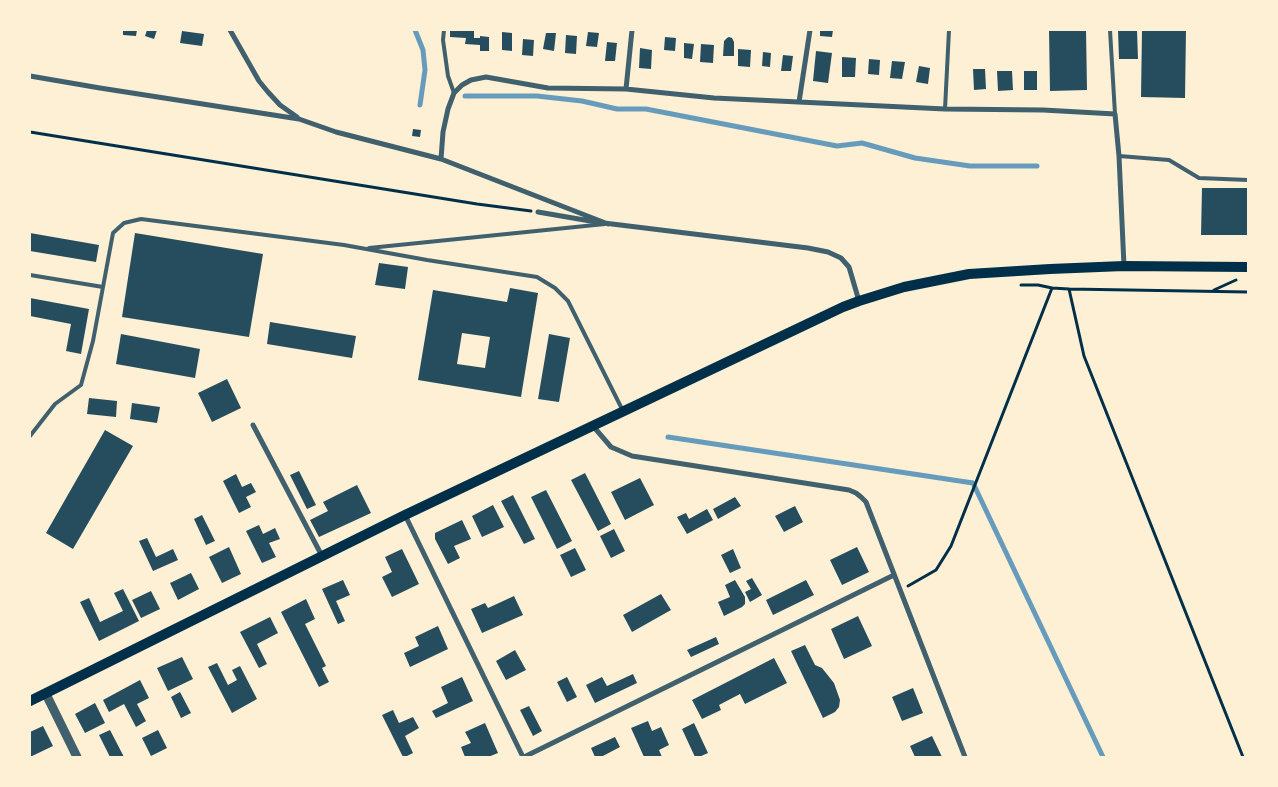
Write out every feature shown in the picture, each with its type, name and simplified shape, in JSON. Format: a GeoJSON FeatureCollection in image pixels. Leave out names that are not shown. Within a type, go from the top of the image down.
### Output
{"type":"FeatureCollection","features":[{"type":"Feature","properties":{"kind":"main road"},"geometry":{"type":"LineString","coordinates":[[30,701],[405,515],[858,301],[904,286],[969,274],[1124,266],[1248,267]]}},
{"type":"Feature","properties":{"kind":"street"},"geometry":{"type":"LineString","coordinates":[[230,30],[259,81],[280,105],[299,119]]}},
{"type":"Feature","properties":{"kind":"street"},"geometry":{"type":"LineString","coordinates":[[626,89],[632,30]]}},
{"type":"Feature","properties":{"kind":"street"},"geometry":{"type":"LineString","coordinates":[[799,102],[810,30]]}},
{"type":"Feature","properties":{"kind":"street"},"geometry":{"type":"LineString","coordinates":[[30,76],[299,119],[336,132],[441,160],[608,224]]}},
{"type":"Feature","properties":{"kind":"street"},"geometry":{"type":"LineString","coordinates":[[441,160],[443,132],[448,108],[454,93],[462,85],[472,80],[486,77],[548,88],[626,89],[714,98],[945,109],[1044,110],[1115,114],[1119,156],[1124,266]]}},
{"type":"Feature","properties":{"kind":"street"},"geometry":{"type":"LineString","coordinates":[[538,212],[608,224],[828,252],[840,258],[849,267],[858,301]]}},
{"type":"Feature","properties":{"kind":"street"},"geometry":{"type":"LineString","coordinates":[[597,424],[611,447],[632,456],[849,490],[856,493],[866,502],[965,757]]}},
{"type":"Feature","properties":{"kind":"street"},"geometry":{"type":"LineString","coordinates":[[253,425],[322,556]]}},
{"type":"Feature","properties":{"kind":"street"},"geometry":{"type":"LineString","coordinates":[[405,515],[523,757],[894,575]]}},
{"type":"Feature","properties":{"kind":"street"},"geometry":{"type":"LineString","coordinates":[[46,694],[77,757]]}},
{"type":"Feature","properties":{"kind":"lane"},"geometry":{"type":"LineString","coordinates":[[444,30],[443,40],[448,76],[454,93]]}},
{"type":"Feature","properties":{"kind":"lane"},"geometry":{"type":"LineString","coordinates":[[945,109],[949,30]]}},
{"type":"Feature","properties":{"kind":"lane"},"geometry":{"type":"LineString","coordinates":[[1110,30],[1115,114]]}},
{"type":"Feature","properties":{"kind":"lane"},"geometry":{"type":"LineString","coordinates":[[1119,156],[1169,160],[1200,178],[1248,180]]}},
{"type":"Feature","properties":{"kind":"lane"},"geometry":{"type":"LineString","coordinates":[[30,436],[54,404],[81,385],[93,341],[113,233],[124,223],[141,219],[363,249],[537,278],[555,288],[568,301],[623,412]]}},
{"type":"Feature","properties":{"kind":"lane"},"geometry":{"type":"LineString","coordinates":[[363,249],[608,224]]}},
{"type":"Feature","properties":{"kind":"lane"},"geometry":{"type":"LineString","coordinates":[[30,275],[103,287]]}},
{"type":"Feature","properties":{"kind":"path"},"geometry":{"type":"LineString","coordinates":[[30,132],[458,201],[538,212]]}},
{"type":"Feature","properties":{"kind":"path"},"geometry":{"type":"LineString","coordinates":[[1212,291],[1239,279]]}},
{"type":"Feature","properties":{"kind":"path"},"geometry":{"type":"LineString","coordinates":[[1020,285],[1069,289],[1248,292]]}},
{"type":"Feature","properties":{"kind":"path"},"geometry":{"type":"LineString","coordinates":[[900,590],[936,570],[951,546],[1052,288]]}},
{"type":"Feature","properties":{"kind":"path"},"geometry":{"type":"LineString","coordinates":[[1069,289],[1084,356],[1243,757]]}},
{"type":"Feature","properties":{"kind":"building"},"geometry":{"type":"Polygon","coordinates":[[[123,30],[137,30],[136,36],[123,35],[123,30]]]}},
{"type":"Feature","properties":{"kind":"building"},"geometry":{"type":"Polygon","coordinates":[[[147,30],[157,30],[154,39],[145,36],[147,30]]]}},
{"type":"Feature","properties":{"kind":"building"},"geometry":{"type":"Polygon","coordinates":[[[450,30],[474,30],[474,38],[480,38],[480,36],[489,37],[489,51],[480,51],[480,45],[465,44],[466,38],[450,37],[450,30]]]}},
{"type":"Feature","properties":{"kind":"building"},"geometry":{"type":"Polygon","coordinates":[[[820,30],[833,30],[832,37],[820,36],[820,30]]]}},
{"type":"Feature","properties":{"kind":"building"},"geometry":{"type":"Polygon","coordinates":[[[1049,30],[1086,30],[1087,90],[1050,91],[1049,30]]]}},
{"type":"Feature","properties":{"kind":"building"},"geometry":{"type":"Polygon","coordinates":[[[1118,30],[1137,30],[1138,59],[1119,59],[1118,30]]]}},
{"type":"Feature","properties":{"kind":"building"},"geometry":{"type":"Polygon","coordinates":[[[1142,30],[1186,30],[1185,98],[1141,97],[1142,30]]]}},
{"type":"Feature","properties":{"kind":"building"},"geometry":{"type":"Polygon","coordinates":[[[182,31],[204,34],[202,46],[180,43],[182,31]]]}},
{"type":"Feature","properties":{"kind":"building"},"geometry":{"type":"Polygon","coordinates":[[[502,32],[512,33],[512,51],[502,50],[502,32]]]}},
{"type":"Feature","properties":{"kind":"building"},"geometry":{"type":"Polygon","coordinates":[[[588,32],[599,33],[597,47],[586,46],[588,32]]]}},
{"type":"Feature","properties":{"kind":"building"},"geometry":{"type":"Polygon","coordinates":[[[546,33],[556,33],[554,51],[543,49],[546,33]]]}},
{"type":"Feature","properties":{"kind":"building"},"geometry":{"type":"Polygon","coordinates":[[[566,35],[577,36],[576,54],[565,53],[566,35]]]}},
{"type":"Feature","properties":{"kind":"building"},"geometry":{"type":"Polygon","coordinates":[[[665,37],[676,38],[675,51],[664,50],[665,37]]]}},
{"type":"Feature","properties":{"kind":"building"},"geometry":{"type":"Polygon","coordinates":[[[729,37],[734,42],[734,56],[723,56],[724,41],[729,37]]]}},
{"type":"Feature","properties":{"kind":"building"},"geometry":{"type":"Polygon","coordinates":[[[523,39],[534,40],[533,56],[522,55],[523,39]]]}},
{"type":"Feature","properties":{"kind":"building"},"geometry":{"type":"Polygon","coordinates":[[[607,42],[617,43],[615,61],[605,61],[607,42]]]}},
{"type":"Feature","properties":{"kind":"building"},"geometry":{"type":"Polygon","coordinates":[[[684,43],[694,44],[692,59],[684,58],[684,43]]]}},
{"type":"Feature","properties":{"kind":"building"},"geometry":{"type":"Polygon","coordinates":[[[701,44],[714,45],[713,63],[700,62],[701,44]]]}},
{"type":"Feature","properties":{"kind":"building"},"geometry":{"type":"Polygon","coordinates":[[[640,48],[652,50],[651,69],[639,68],[640,48]]]}},
{"type":"Feature","properties":{"kind":"building"},"geometry":{"type":"Polygon","coordinates":[[[738,49],[751,50],[750,67],[738,66],[738,49]]]}},
{"type":"Feature","properties":{"kind":"building"},"geometry":{"type":"Polygon","coordinates":[[[816,51],[832,53],[828,83],[813,81],[816,51]]]}},
{"type":"Feature","properties":{"kind":"building"},"geometry":{"type":"Polygon","coordinates":[[[763,52],[771,53],[770,67],[762,66],[763,52]]]}},
{"type":"Feature","properties":{"kind":"building"},"geometry":{"type":"Polygon","coordinates":[[[783,55],[793,56],[791,71],[781,71],[783,55]]]}},
{"type":"Feature","properties":{"kind":"building"},"geometry":{"type":"Polygon","coordinates":[[[842,57],[856,58],[855,77],[842,77],[842,57]]]}},
{"type":"Feature","properties":{"kind":"building"},"geometry":{"type":"Polygon","coordinates":[[[869,59],[880,60],[879,75],[868,74],[869,59]]]}},
{"type":"Feature","properties":{"kind":"building"},"geometry":{"type":"Polygon","coordinates":[[[892,61],[905,62],[902,79],[890,78],[892,61]]]}},
{"type":"Feature","properties":{"kind":"building"},"geometry":{"type":"Polygon","coordinates":[[[919,66],[930,68],[928,84],[916,82],[919,66]]]}},
{"type":"Feature","properties":{"kind":"building"},"geometry":{"type":"Polygon","coordinates":[[[973,69],[985,69],[986,89],[974,90],[973,69]]]}},
{"type":"Feature","properties":{"kind":"building"},"geometry":{"type":"Polygon","coordinates":[[[997,71],[1012,71],[1013,90],[998,91],[997,71]]]}},
{"type":"Feature","properties":{"kind":"building"},"geometry":{"type":"Polygon","coordinates":[[[1024,71],[1037,71],[1037,90],[1024,90],[1024,71]]]}},
{"type":"Feature","properties":{"kind":"building"},"geometry":{"type":"Polygon","coordinates":[[[413,129],[421,130],[420,137],[412,136],[413,129]]]}},
{"type":"Feature","properties":{"kind":"building"},"geometry":{"type":"Polygon","coordinates":[[[1202,188],[1248,188],[1248,235],[1201,235],[1202,188]]]}},
{"type":"Feature","properties":{"kind":"building"},"geometry":{"type":"Polygon","coordinates":[[[30,233],[99,245],[96,262],[30,251],[30,233]]]}},
{"type":"Feature","properties":{"kind":"building"},"geometry":{"type":"Polygon","coordinates":[[[135,233],[263,254],[249,337],[122,317],[135,233]]]}},
{"type":"Feature","properties":{"kind":"building"},"geometry":{"type":"Polygon","coordinates":[[[379,263],[408,267],[405,289],[375,285],[379,263]]]}},
{"type":"Feature","properties":{"kind":"building"},"geometry":{"type":"Polygon","coordinates":[[[510,288],[538,293],[521,397],[418,380],[433,290],[507,302],[510,288]],[[462,333],[457,364],[485,368],[490,337],[462,333]]]}},
{"type":"Feature","properties":{"kind":"building"},"geometry":{"type":"Polygon","coordinates":[[[30,298],[89,309],[81,354],[66,351],[71,324],[30,316],[30,298]]]}},
{"type":"Feature","properties":{"kind":"building"},"geometry":{"type":"Polygon","coordinates":[[[270,322],[356,336],[352,358],[267,344],[270,322]]]}},
{"type":"Feature","properties":{"kind":"building"},"geometry":{"type":"Polygon","coordinates":[[[121,334],[200,349],[195,378],[116,364],[121,334]]]}},
{"type":"Feature","properties":{"kind":"building"},"geometry":{"type":"Polygon","coordinates":[[[549,334],[570,338],[559,402],[538,399],[549,334]]]}},
{"type":"Feature","properties":{"kind":"building"},"geometry":{"type":"Polygon","coordinates":[[[227,379],[241,408],[212,422],[198,393],[227,379]]]}},
{"type":"Feature","properties":{"kind":"building"},"geometry":{"type":"Polygon","coordinates":[[[89,398],[117,401],[116,417],[87,414],[89,398]]]}},
{"type":"Feature","properties":{"kind":"building"},"geometry":{"type":"Polygon","coordinates":[[[132,403],[160,407],[157,423],[130,419],[132,403]]]}},
{"type":"Feature","properties":{"kind":"building"},"geometry":{"type":"Polygon","coordinates":[[[105,430],[133,446],[73,549],[46,533],[105,430]]]}},
{"type":"Feature","properties":{"kind":"building"},"geometry":{"type":"Polygon","coordinates":[[[299,471],[316,505],[307,509],[290,475],[299,471]]]}},
{"type":"Feature","properties":{"kind":"building"},"geometry":{"type":"Polygon","coordinates":[[[585,473],[611,524],[598,531],[571,480],[585,473]]]}},
{"type":"Feature","properties":{"kind":"building"},"geometry":{"type":"Polygon","coordinates":[[[236,474],[242,487],[251,483],[256,492],[246,497],[251,507],[239,513],[223,481],[236,474]]]}},
{"type":"Feature","properties":{"kind":"building"},"geometry":{"type":"Polygon","coordinates":[[[640,478],[654,505],[625,520],[611,492],[640,478]]]}},
{"type":"Feature","properties":{"kind":"building"},"geometry":{"type":"Polygon","coordinates":[[[357,485],[371,513],[319,537],[310,520],[328,511],[323,502],[357,485]]]}},
{"type":"Feature","properties":{"kind":"building"},"geometry":{"type":"Polygon","coordinates":[[[546,490],[572,541],[557,549],[531,497],[546,490]]]}},
{"type":"Feature","properties":{"kind":"building"},"geometry":{"type":"Polygon","coordinates":[[[513,495],[535,539],[524,544],[501,501],[513,495]]]}},
{"type":"Feature","properties":{"kind":"building"},"geometry":{"type":"Polygon","coordinates":[[[735,497],[741,506],[718,519],[713,509],[735,497]]]}},
{"type":"Feature","properties":{"kind":"building"},"geometry":{"type":"Polygon","coordinates":[[[493,505],[504,527],[482,537],[472,516],[493,505]]]}},
{"type":"Feature","properties":{"kind":"building"},"geometry":{"type":"Polygon","coordinates":[[[795,506],[803,522],[784,532],[775,516],[795,506]]]}},
{"type":"Feature","properties":{"kind":"building"},"geometry":{"type":"Polygon","coordinates":[[[707,509],[713,520],[687,534],[677,517],[686,513],[689,519],[707,509]]]}},
{"type":"Feature","properties":{"kind":"building"},"geometry":{"type":"Polygon","coordinates":[[[202,515],[215,541],[206,545],[194,519],[202,515]]]}},
{"type":"Feature","properties":{"kind":"building"},"geometry":{"type":"Polygon","coordinates":[[[462,520],[471,539],[454,546],[460,558],[448,564],[435,539],[435,533],[462,520]]]}},
{"type":"Feature","properties":{"kind":"building"},"geometry":{"type":"Polygon","coordinates":[[[259,525],[263,534],[275,528],[280,539],[269,543],[276,557],[262,563],[246,531],[259,525]]]}},
{"type":"Feature","properties":{"kind":"building"},"geometry":{"type":"Polygon","coordinates":[[[614,529],[625,551],[611,558],[600,536],[614,529]]]}},
{"type":"Feature","properties":{"kind":"building"},"geometry":{"type":"Polygon","coordinates":[[[147,538],[156,557],[173,549],[178,560],[153,571],[139,541],[147,538]]]}},
{"type":"Feature","properties":{"kind":"building"},"geometry":{"type":"Polygon","coordinates":[[[229,547],[241,574],[222,583],[209,557],[229,547]]]}},
{"type":"Feature","properties":{"kind":"building"},"geometry":{"type":"Polygon","coordinates":[[[857,547],[869,572],[842,585],[830,560],[857,547]]]}},
{"type":"Feature","properties":{"kind":"building"},"geometry":{"type":"Polygon","coordinates":[[[575,548],[586,570],[571,577],[560,555],[575,548]]]}},
{"type":"Feature","properties":{"kind":"building"},"geometry":{"type":"Polygon","coordinates":[[[402,549],[419,584],[392,597],[382,577],[392,572],[385,557],[402,549]]]}},
{"type":"Feature","properties":{"kind":"building"},"geometry":{"type":"Polygon","coordinates":[[[733,549],[741,568],[730,573],[721,555],[733,549]]]}},
{"type":"Feature","properties":{"kind":"building"},"geometry":{"type":"Polygon","coordinates":[[[191,573],[199,589],[178,600],[170,583],[191,573]]]}},
{"type":"Feature","properties":{"kind":"building"},"geometry":{"type":"Polygon","coordinates":[[[752,578],[762,595],[750,602],[745,592],[751,589],[746,581],[752,578]]]}},
{"type":"Feature","properties":{"kind":"building"},"geometry":{"type":"Polygon","coordinates":[[[343,580],[350,595],[336,601],[345,621],[338,624],[322,589],[343,580]]]}},
{"type":"Feature","properties":{"kind":"building"},"geometry":{"type":"Polygon","coordinates":[[[735,580],[745,597],[745,604],[724,616],[718,602],[730,597],[725,585],[735,580]]]}},
{"type":"Feature","properties":{"kind":"building"},"geometry":{"type":"Polygon","coordinates":[[[806,580],[814,595],[773,615],[766,600],[806,580]]]}},
{"type":"Feature","properties":{"kind":"building"},"geometry":{"type":"Polygon","coordinates":[[[123,589],[139,621],[99,641],[80,602],[89,598],[100,622],[123,611],[114,593],[123,589]]]}},
{"type":"Feature","properties":{"kind":"building"},"geometry":{"type":"Polygon","coordinates":[[[151,591],[160,609],[141,618],[132,600],[151,591]]]}},
{"type":"Feature","properties":{"kind":"building"},"geometry":{"type":"Polygon","coordinates":[[[661,594],[671,610],[632,632],[623,615],[661,594]]]}},
{"type":"Feature","properties":{"kind":"building"},"geometry":{"type":"Polygon","coordinates":[[[514,596],[523,615],[482,633],[471,609],[485,603],[488,608],[514,596]]]}},
{"type":"Feature","properties":{"kind":"building"},"geometry":{"type":"Polygon","coordinates":[[[306,599],[315,619],[305,624],[326,666],[322,668],[329,682],[319,687],[281,612],[306,599]]]}},
{"type":"Feature","properties":{"kind":"building"},"geometry":{"type":"Polygon","coordinates":[[[858,616],[872,646],[844,659],[831,629],[858,616]]]}},
{"type":"Feature","properties":{"kind":"building"},"geometry":{"type":"Polygon","coordinates":[[[270,617],[278,633],[257,644],[267,664],[259,668],[240,632],[270,617]]]}},
{"type":"Feature","properties":{"kind":"building"},"geometry":{"type":"Polygon","coordinates":[[[438,626],[448,649],[410,667],[404,653],[419,646],[415,637],[438,626]]]}},
{"type":"Feature","properties":{"kind":"building"},"geometry":{"type":"Polygon","coordinates":[[[716,637],[719,644],[691,657],[687,650],[716,637]]]}},
{"type":"Feature","properties":{"kind":"building"},"geometry":{"type":"Polygon","coordinates":[[[805,645],[815,665],[822,668],[834,683],[840,700],[839,707],[835,712],[823,718],[791,651],[805,645]]]}},
{"type":"Feature","properties":{"kind":"building"},"geometry":{"type":"Polygon","coordinates":[[[515,650],[526,670],[506,680],[496,661],[515,650]]]}},
{"type":"Feature","properties":{"kind":"building"},"geometry":{"type":"Polygon","coordinates":[[[182,657],[193,679],[168,691],[157,668],[182,657]]]}},
{"type":"Feature","properties":{"kind":"building"},"geometry":{"type":"Polygon","coordinates":[[[774,658],[787,683],[745,704],[740,694],[719,705],[721,710],[702,719],[692,700],[774,658]]]}},
{"type":"Feature","properties":{"kind":"building"},"geometry":{"type":"Polygon","coordinates":[[[217,663],[228,685],[237,680],[232,670],[240,666],[257,699],[232,713],[208,667],[217,663]]]}},
{"type":"Feature","properties":{"kind":"building"},"geometry":{"type":"Polygon","coordinates":[[[633,674],[637,683],[595,703],[586,685],[602,677],[607,686],[633,674]]]}},
{"type":"Feature","properties":{"kind":"building"},"geometry":{"type":"Polygon","coordinates":[[[462,677],[473,701],[436,718],[432,711],[448,703],[441,687],[462,677]]]}},
{"type":"Feature","properties":{"kind":"building"},"geometry":{"type":"Polygon","coordinates":[[[567,677],[577,697],[567,702],[557,682],[567,677]]]}},
{"type":"Feature","properties":{"kind":"building"},"geometry":{"type":"Polygon","coordinates":[[[140,680],[149,698],[137,704],[146,721],[136,727],[124,704],[109,712],[103,700],[140,680]]]}},
{"type":"Feature","properties":{"kind":"building"},"geometry":{"type":"Polygon","coordinates":[[[913,688],[923,713],[902,721],[892,697],[913,688]]]}},
{"type":"Feature","properties":{"kind":"building"},"geometry":{"type":"Polygon","coordinates":[[[180,692],[191,713],[181,718],[171,697],[180,692]]]}},
{"type":"Feature","properties":{"kind":"building"},"geometry":{"type":"Polygon","coordinates":[[[95,703],[105,723],[85,733],[75,714],[95,703]]]}},
{"type":"Feature","properties":{"kind":"building"},"geometry":{"type":"Polygon","coordinates":[[[529,706],[542,731],[533,736],[520,710],[529,706]]]}},
{"type":"Feature","properties":{"kind":"building"},"geometry":{"type":"Polygon","coordinates":[[[393,710],[399,723],[413,717],[419,728],[405,736],[413,753],[405,757],[403,757],[382,715],[393,710]]]}},
{"type":"Feature","properties":{"kind":"building"},"geometry":{"type":"Polygon","coordinates":[[[648,721],[652,731],[661,727],[669,745],[659,750],[662,757],[644,757],[631,728],[648,721]]]}},
{"type":"Feature","properties":{"kind":"building"},"geometry":{"type":"Polygon","coordinates":[[[485,723],[498,753],[488,757],[465,757],[461,747],[471,743],[465,732],[485,723]]]}},
{"type":"Feature","properties":{"kind":"building"},"geometry":{"type":"Polygon","coordinates":[[[694,723],[708,753],[699,757],[695,757],[682,729],[694,723]]]}},
{"type":"Feature","properties":{"kind":"building"},"geometry":{"type":"Polygon","coordinates":[[[43,726],[53,746],[30,757],[30,732],[43,726]]]}},
{"type":"Feature","properties":{"kind":"building"},"geometry":{"type":"Polygon","coordinates":[[[110,730],[124,757],[110,757],[99,735],[110,730]]]}},
{"type":"Feature","properties":{"kind":"building"},"geometry":{"type":"Polygon","coordinates":[[[158,730],[167,748],[151,756],[142,738],[158,730]]]}},
{"type":"Feature","properties":{"kind":"building"},"geometry":{"type":"Polygon","coordinates":[[[932,736],[942,757],[915,757],[910,746],[932,736]]]}},
{"type":"Feature","properties":{"kind":"building"},"geometry":{"type":"Polygon","coordinates":[[[615,737],[620,747],[601,757],[595,757],[591,748],[615,737]]]}},
{"type":"Feature","properties":{"kind":"waterway"},"geometry":{"type":"LineString","coordinates":[[415,30],[423,50],[425,70],[420,105]]}},
{"type":"Feature","properties":{"kind":"waterway"},"geometry":{"type":"LineString","coordinates":[[465,96],[537,96],[582,101],[617,109],[646,109],[837,146],[862,143],[915,158],[970,166],[1037,166]]}},
{"type":"Feature","properties":{"kind":"waterway"},"geometry":{"type":"LineString","coordinates":[[668,437],[973,483],[1103,757]]}}]}
